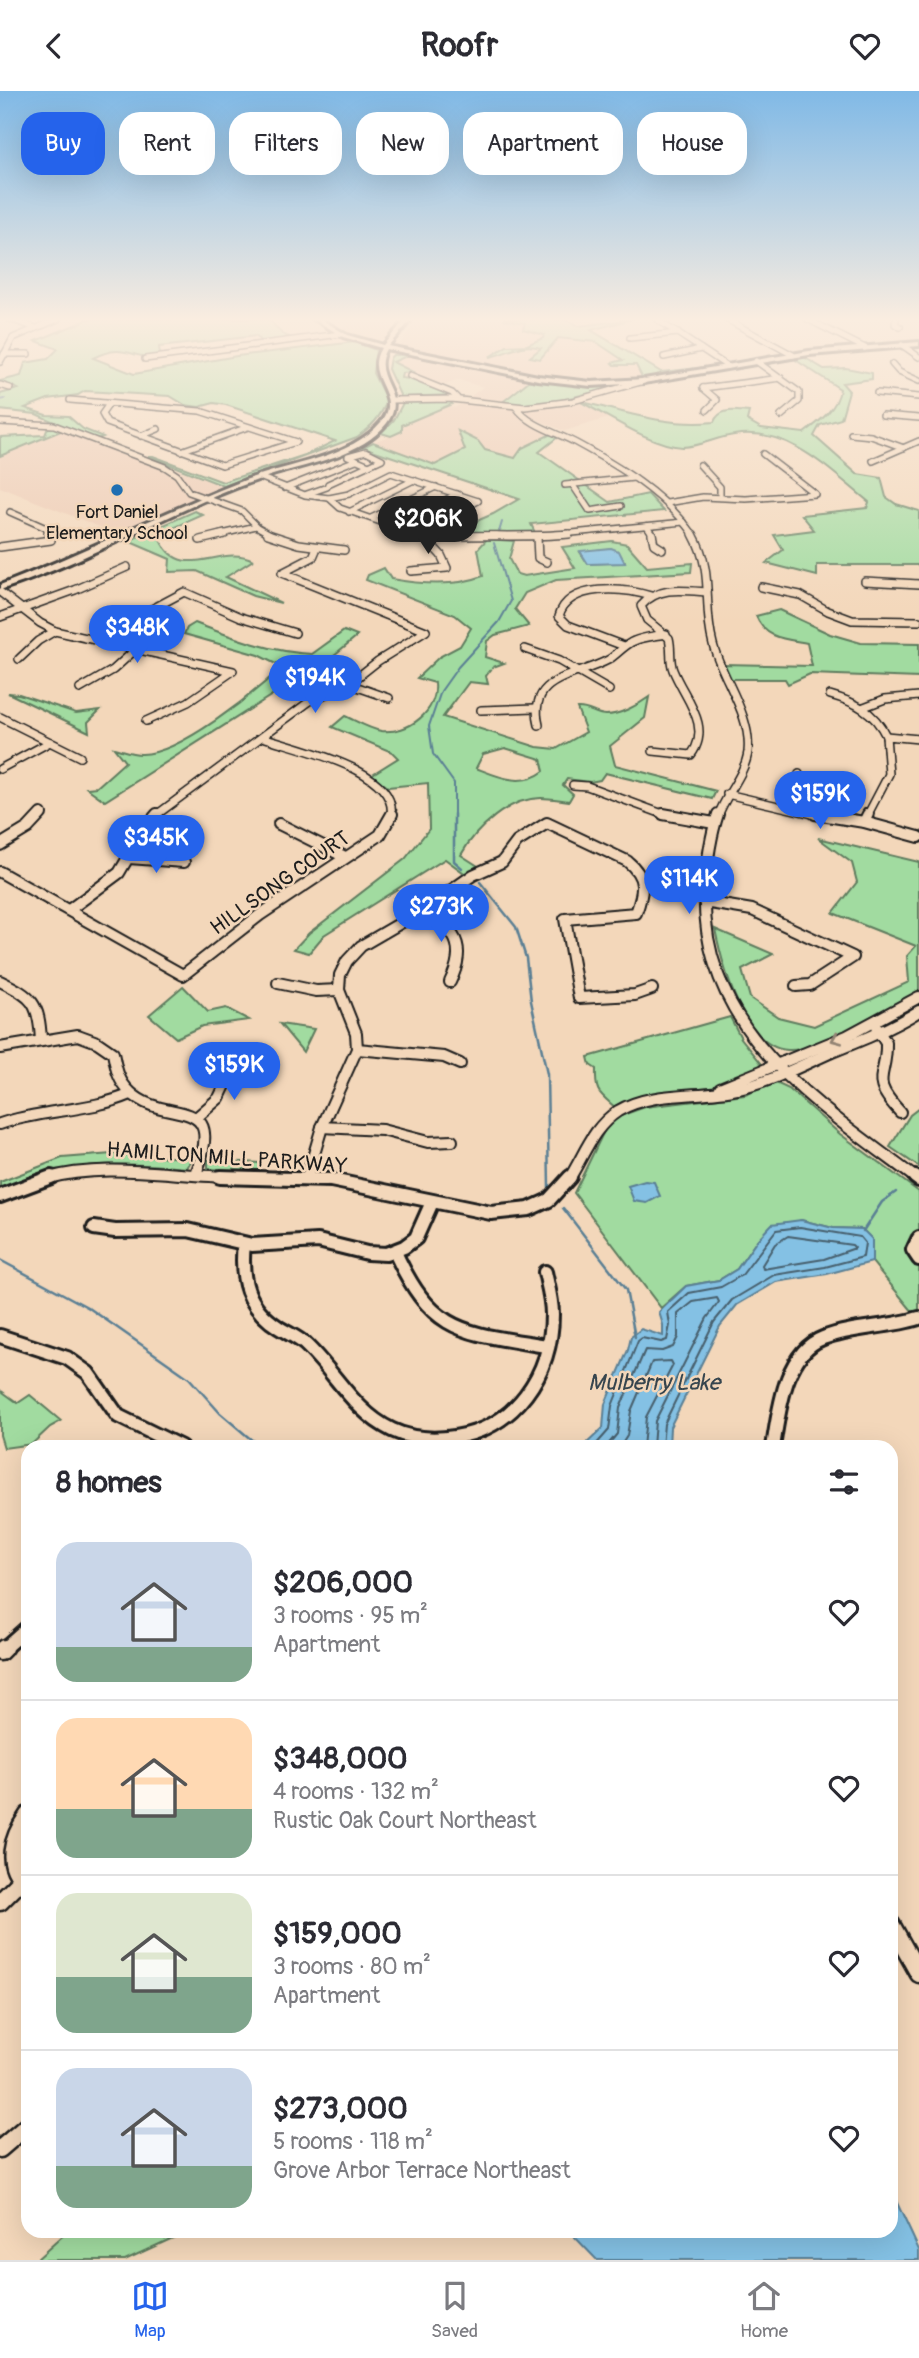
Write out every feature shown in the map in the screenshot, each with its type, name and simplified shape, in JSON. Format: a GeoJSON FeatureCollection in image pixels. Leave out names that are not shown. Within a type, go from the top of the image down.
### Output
{"type":"FeatureCollection","features":[{"type":"Feature","properties":{"kind":"main road"},"geometry":{"type":"LineString","coordinates":[[0,590],[259,477],[347,447],[371,435],[386,420]]}},
{"type":"Feature","properties":{"kind":"street"},"geometry":{"type":"LineString","coordinates":[[105,420],[127,432],[222,465],[296,442],[228,420]]}},
{"type":"Feature","properties":{"kind":"street"},"geometry":{"type":"LineString","coordinates":[[531,420],[581,445],[634,478],[667,503],[684,522],[705,556],[709,628],[714,651],[736,702],[748,744],[748,756],[743,768],[714,823],[704,880],[705,937],[712,968],[720,990],[746,1032],[774,1065],[851,1132],[919,1180]]}},
{"type":"Feature","properties":{"kind":"street"},"geometry":{"type":"LineString","coordinates":[[0,422],[48,423],[102,443],[172,470],[190,492],[242,511],[256,526],[316,550],[344,551]]}},
{"type":"Feature","properties":{"kind":"street"},"geometry":{"type":"LineString","coordinates":[[181,451],[248,427]]}},
{"type":"Feature","properties":{"kind":"street"},"geometry":{"type":"LineString","coordinates":[[142,436],[158,429]]}},
{"type":"Feature","properties":{"kind":"street"},"geometry":{"type":"LineString","coordinates":[[102,443],[127,432]]}},
{"type":"Feature","properties":{"kind":"street"},"geometry":{"type":"LineString","coordinates":[[851,434],[871,436],[904,448]]}},
{"type":"Feature","properties":{"kind":"street"},"geometry":{"type":"LineString","coordinates":[[873,461],[919,441]]}},
{"type":"Feature","properties":{"kind":"street"},"geometry":{"type":"LineString","coordinates":[[305,495],[370,465],[382,459],[366,451],[348,456],[370,465]]}},
{"type":"Feature","properties":{"kind":"street"},"geometry":{"type":"LineString","coordinates":[[667,503],[720,497],[746,499],[815,494],[763,454]]}},
{"type":"Feature","properties":{"kind":"street"},"geometry":{"type":"LineString","coordinates":[[285,488],[356,460]]}},
{"type":"Feature","properties":{"kind":"street"},"geometry":{"type":"LineString","coordinates":[[700,465],[720,487],[720,497]]}},
{"type":"Feature","properties":{"kind":"street"},"geometry":{"type":"LineString","coordinates":[[259,477],[305,495],[329,498],[349,494],[391,473],[478,501],[430,527],[429,536],[447,568],[411,571]]}},
{"type":"Feature","properties":{"kind":"street"},"geometry":{"type":"LineString","coordinates":[[312,478],[328,484]]}},
{"type":"Feature","properties":{"kind":"street"},"geometry":{"type":"LineString","coordinates":[[621,506],[590,511],[569,485],[634,478]]}},
{"type":"Feature","properties":{"kind":"street"},"geometry":{"type":"LineString","coordinates":[[349,512],[414,480]]}},
{"type":"Feature","properties":{"kind":"street"},"geometry":{"type":"LineString","coordinates":[[371,519],[436,487]]}},
{"type":"Feature","properties":{"kind":"street"},"geometry":{"type":"LineString","coordinates":[[393,527],[457,494]]}},
{"type":"Feature","properties":{"kind":"street"},"geometry":{"type":"LineString","coordinates":[[329,498],[333,504],[349,512],[418,535],[418,538],[479,534],[537,537],[684,522]]}},
{"type":"Feature","properties":{"kind":"street"},"geometry":{"type":"LineString","coordinates":[[0,547],[51,540],[46,528],[10,512]]}},
{"type":"Feature","properties":{"kind":"street"},"geometry":{"type":"LineString","coordinates":[[200,540],[256,526]]}},
{"type":"Feature","properties":{"kind":"street"},"geometry":{"type":"LineString","coordinates":[[648,526],[652,531],[654,544],[662,548]]}},
{"type":"Feature","properties":{"kind":"street"},"geometry":{"type":"LineString","coordinates":[[537,537],[538,558],[547,562]]}},
{"type":"Feature","properties":{"kind":"street"},"geometry":{"type":"LineString","coordinates":[[0,871],[68,910],[115,878],[129,858],[141,831],[155,815],[310,701],[349,684],[378,661],[425,631],[282,573],[313,557],[316,550]]}},
{"type":"Feature","properties":{"kind":"street"},"geometry":{"type":"LineString","coordinates":[[0,617],[127,567]]}},
{"type":"Feature","properties":{"kind":"street"},"geometry":{"type":"LineString","coordinates":[[865,582],[919,584]]}},
{"type":"Feature","properties":{"kind":"street"},"geometry":{"type":"LineString","coordinates":[[761,587],[800,595],[828,611],[852,620],[919,621]]}},
{"type":"Feature","properties":{"kind":"street"},"geometry":{"type":"LineString","coordinates":[[0,590],[21,607],[21,610]]}},
{"type":"Feature","properties":{"kind":"street"},"geometry":{"type":"LineString","coordinates":[[624,646],[568,625],[559,616],[560,608],[567,600],[583,594],[625,590],[651,596]]}},
{"type":"Feature","properties":{"kind":"street"},"geometry":{"type":"LineString","coordinates":[[653,751],[691,755],[701,741],[689,697],[673,669],[671,643],[666,635],[641,614],[640,605],[651,596],[675,590],[706,592]]}},
{"type":"Feature","properties":{"kind":"street"},"geometry":{"type":"LineString","coordinates":[[103,643],[137,617],[184,592],[241,617],[295,633]]}},
{"type":"Feature","properties":{"kind":"street"},"geometry":{"type":"LineString","coordinates":[[0,598],[55,631],[233,671],[188,702],[146,721]]}},
{"type":"Feature","properties":{"kind":"street"},"geometry":{"type":"LineString","coordinates":[[19,659],[37,641],[55,631]]}},
{"type":"Feature","properties":{"kind":"street"},"geometry":{"type":"LineString","coordinates":[[539,725],[535,708],[545,688],[608,660],[624,646],[640,639],[666,635]]}},
{"type":"Feature","properties":{"kind":"street"},"geometry":{"type":"LineString","coordinates":[[525,649],[559,661],[609,690]]}},
{"type":"Feature","properties":{"kind":"street"},"geometry":{"type":"LineString","coordinates":[[80,689],[113,670],[135,650]]}},
{"type":"Feature","properties":{"kind":"street"},"geometry":{"type":"LineString","coordinates":[[349,684],[389,698]]}},
{"type":"Feature","properties":{"kind":"street"},"geometry":{"type":"LineString","coordinates":[[831,695],[864,707],[875,716],[886,736],[889,774],[864,822]]}},
{"type":"Feature","properties":{"kind":"street"},"geometry":{"type":"LineString","coordinates":[[864,707],[885,699],[919,696]]}},
{"type":"Feature","properties":{"kind":"street"},"geometry":{"type":"LineString","coordinates":[[481,710],[535,708]]}},
{"type":"Feature","properties":{"kind":"street"},"geometry":{"type":"LineString","coordinates":[[0,717],[80,757]]}},
{"type":"Feature","properties":{"kind":"street"},"geometry":{"type":"LineString","coordinates":[[886,736],[919,739]]}},
{"type":"Feature","properties":{"kind":"street","name":"HILLSONG COURT"},"geometry":{"type":"LineString","coordinates":[[68,910],[183,975],[240,930],[380,835],[393,816],[392,802],[384,788],[369,777],[263,737]]}},
{"type":"Feature","properties":{"kind":"street"},"geometry":{"type":"LineString","coordinates":[[0,769],[50,743]]}},
{"type":"Feature","properties":{"kind":"street"},"geometry":{"type":"LineString","coordinates":[[799,774],[805,792],[800,809]]}},
{"type":"Feature","properties":{"kind":"street"},"geometry":{"type":"LineString","coordinates":[[573,785],[587,786],[669,816],[714,823]]}},
{"type":"Feature","properties":{"kind":"street"},"geometry":{"type":"LineString","coordinates":[[727,794],[800,809],[829,818],[864,822],[919,837]]}},
{"type":"Feature","properties":{"kind":"street"},"geometry":{"type":"LineString","coordinates":[[0,845],[28,828],[42,813]]}},
{"type":"Feature","properties":{"kind":"street"},"geometry":{"type":"LineString","coordinates":[[307,1178],[322,1127],[356,1049],[356,1033],[339,990],[340,975],[347,961],[361,946],[423,910],[473,876],[502,862],[517,842],[547,823],[620,857],[634,865],[642,875],[642,897],[636,913],[565,919],[579,998],[635,995],[652,989]]}},
{"type":"Feature","properties":{"kind":"street"},"geometry":{"type":"LineString","coordinates":[[279,824],[345,857]]}},
{"type":"Feature","properties":{"kind":"street"},"geometry":{"type":"LineString","coordinates":[[129,858],[184,862]]}},
{"type":"Feature","properties":{"kind":"street"},"geometry":{"type":"LineString","coordinates":[[704,901],[752,910],[853,957],[810,985],[796,986]]}},
{"type":"Feature","properties":{"kind":"street"},"geometry":{"type":"LineString","coordinates":[[423,910],[448,927],[457,940],[460,955],[458,968],[450,982]]}},
{"type":"Feature","properties":{"kind":"street"},"geometry":{"type":"LineString","coordinates":[[0,981],[31,996],[40,1013],[41,1040]]}},
{"type":"Feature","properties":{"kind":"street"},"geometry":{"type":"LineString","coordinates":[[278,983],[316,991],[339,990]]}},
{"type":"Feature","properties":{"kind":"street","name":"HAMILTON MILL PARKWAY"},"geometry":{"type":"LineString","coordinates":[[697,1095],[871,1023],[919,997]]}},
{"type":"Feature","properties":{"kind":"street","name":"HAMILTON MILL PARKWAY"},"geometry":{"type":"LineString","coordinates":[[0,1196],[37,1180],[81,1170],[125,1168],[238,1178],[307,1178],[345,1182],[482,1212],[499,1213],[532,1208],[561,1191],[577,1167],[593,1133],[613,1114],[635,1104],[741,1089],[880,1031],[919,1011]]}},
{"type":"Feature","properties":{"kind":"street"},"geometry":{"type":"LineString","coordinates":[[871,1023],[887,1039],[887,1051],[879,1078],[882,1093],[900,1111]]}},
{"type":"Feature","properties":{"kind":"street"},"geometry":{"type":"LineString","coordinates":[[0,1048],[78,1035],[97,1042],[113,1053],[120,1081],[131,1094],[196,1118],[206,1130],[207,1147],[196,1174]]}},
{"type":"Feature","properties":{"kind":"street"},"geometry":{"type":"LineString","coordinates":[[356,1049],[444,1057],[460,1064]]}},
{"type":"Feature","properties":{"kind":"street"},"geometry":{"type":"LineString","coordinates":[[196,1118],[219,1098],[237,1060]]}},
{"type":"Feature","properties":{"kind":"street"},"geometry":{"type":"LineString","coordinates":[[0,1124],[21,1117],[86,1110],[131,1094]]}},
{"type":"Feature","properties":{"kind":"street"},"geometry":{"type":"LineString","coordinates":[[322,1127],[382,1131],[428,1142],[452,1141]]}},
{"type":"Feature","properties":{"kind":"street"},"geometry":{"type":"LineString","coordinates":[[94,1228],[112,1233],[182,1229],[244,1244],[299,1240],[322,1242],[372,1255],[395,1252],[413,1243],[422,1231],[432,1202]]}},
{"type":"Feature","properties":{"kind":"street"},"geometry":{"type":"LineString","coordinates":[[919,1238],[913,1250],[919,1259]]}},
{"type":"Feature","properties":{"kind":"street"},"geometry":{"type":"LineString","coordinates":[[244,1244],[241,1268],[243,1283],[250,1300],[262,1316],[305,1344],[353,1403],[372,1419],[417,1440]]}},
{"type":"Feature","properties":{"kind":"street"},"geometry":{"type":"LineString","coordinates":[[395,1252],[422,1302],[443,1319],[471,1331],[546,1346]]}},
{"type":"Feature","properties":{"kind":"street"},"geometry":{"type":"LineString","coordinates":[[441,1440],[485,1430],[502,1421],[520,1405],[534,1387],[552,1313],[545,1272]]}},
{"type":"Feature","properties":{"kind":"street"},"geometry":{"type":"LineString","coordinates":[[774,1440],[776,1423],[792,1370],[803,1351],[823,1339],[919,1318]]}},
{"type":"Feature","properties":{"kind":"street"},"geometry":{"type":"LineString","coordinates":[[0,1336],[67,1358],[88,1373],[118,1416],[167,1440]]}},
{"type":"Feature","properties":{"kind":"street"},"geometry":{"type":"LineString","coordinates":[[0,1652],[21,1633]]}},
{"type":"Feature","properties":{"kind":"street"},"geometry":{"type":"LineString","coordinates":[[21,1827],[14,1839],[10,1861],[21,1877]]}},
{"type":"Feature","properties":{"kind":"street"},"geometry":{"type":"LineString","coordinates":[[0,1902],[21,1886]]}},
{"type":"Feature","properties":{"kind":"street"},"geometry":{"type":"LineString","coordinates":[[898,1936],[919,1974]]}},
{"type":"Feature","properties":{"kind":"street"},"geometry":{"type":"LineString","coordinates":[[0,2149],[21,2131]]}},
{"type":"Feature","properties":{"kind":"shaded area"},"geometry":{"type":"Polygon","coordinates":[[[413,420],[525,420],[551,434],[522,448],[515,458],[485,450],[478,441],[459,433],[466,450],[435,465],[373,442],[402,431],[402,425],[413,420]]]}},
{"type":"Feature","properties":{"kind":"shaded area"},"geometry":{"type":"Polygon","coordinates":[[[539,420],[601,420],[564,431],[539,420]]]}},
{"type":"Feature","properties":{"kind":"shaded area"},"geometry":{"type":"Polygon","coordinates":[[[67,429],[231,489],[127,538],[0,487],[0,456],[67,429]]]}},
{"type":"Feature","properties":{"kind":"green space"},"geometry":{"type":"Polygon","coordinates":[[[50,420],[73,420],[83,429],[103,437],[95,440],[50,420]]]}},
{"type":"Feature","properties":{"kind":"green space"},"geometry":{"type":"Polygon","coordinates":[[[272,420],[376,420],[357,437],[224,486],[148,456],[223,482],[308,454],[335,441],[272,420]]]}},
{"type":"Feature","properties":{"kind":"green space"},"geometry":{"type":"Polygon","coordinates":[[[394,420],[413,420],[402,425],[402,431],[391,436],[381,433],[394,420]]]}},
{"type":"Feature","properties":{"kind":"green space"},"geometry":{"type":"Polygon","coordinates":[[[613,420],[697,423],[747,420],[761,428],[804,433],[820,420],[837,420],[820,425],[814,436],[857,474],[881,478],[886,497],[896,504],[919,511],[919,565],[817,565],[817,576],[766,563],[783,550],[774,535],[814,530],[802,515],[867,508],[869,502],[808,453],[773,437],[734,435],[682,447],[656,441],[613,420]]]}},
{"type":"Feature","properties":{"kind":"green space"},"geometry":{"type":"Polygon","coordinates":[[[49,425],[63,430],[0,456],[0,437],[45,435],[49,425]]]}},
{"type":"Feature","properties":{"kind":"green space"},"geometry":{"type":"Polygon","coordinates":[[[458,431],[478,441],[485,450],[515,458],[522,448],[551,434],[559,436],[539,452],[610,502],[648,494],[664,511],[531,524],[536,535],[451,532],[493,514],[519,499],[363,447],[373,442],[435,465],[465,450],[458,431]]]}},
{"type":"Feature","properties":{"kind":"green space"},"geometry":{"type":"Polygon","coordinates":[[[195,511],[203,515],[164,532],[160,540],[169,553],[179,559],[191,561],[228,556],[253,560],[226,577],[281,603],[253,596],[197,571],[169,572],[170,559],[128,541],[195,511]]]}},
{"type":"Feature","properties":{"kind":"green space"},"geometry":{"type":"Polygon","coordinates":[[[487,539],[514,541],[509,559],[517,574],[524,576],[575,568],[562,547],[612,541],[627,544],[647,567],[692,563],[691,572],[556,580],[525,593],[515,609],[529,626],[495,635],[487,641],[485,657],[504,663],[493,667],[486,676],[488,684],[469,682],[443,717],[537,747],[556,749],[586,732],[577,708],[611,715],[629,709],[649,697],[645,718],[610,746],[615,765],[716,791],[712,799],[605,773],[600,780],[590,782],[567,779],[563,785],[573,794],[569,801],[529,799],[506,809],[484,825],[461,855],[481,868],[467,875],[445,859],[324,935],[309,953],[294,949],[309,933],[405,859],[429,829],[428,783],[388,787],[371,775],[398,758],[392,752],[332,727],[345,716],[381,731],[402,729],[420,719],[432,703],[435,683],[417,678],[439,657],[460,646],[471,628],[455,615],[366,580],[368,575],[384,568],[391,579],[402,581],[461,582],[483,576],[478,549],[487,539]],[[611,548],[580,552],[588,564],[625,562],[611,548]],[[505,748],[483,754],[476,768],[519,780],[544,771],[541,759],[505,748]]]}},
{"type":"Feature","properties":{"kind":"green space"},"geometry":{"type":"Polygon","coordinates":[[[779,610],[830,634],[861,643],[919,644],[919,678],[810,674],[788,684],[785,679],[729,679],[723,664],[812,666],[807,643],[770,634],[756,616],[779,610]]]}},
{"type":"Feature","properties":{"kind":"green space"},"geometry":{"type":"Polygon","coordinates":[[[195,623],[238,639],[297,653],[312,654],[344,631],[357,636],[305,679],[288,685],[105,801],[87,788],[97,787],[125,762],[114,748],[141,754],[157,752],[175,744],[215,721],[282,667],[258,655],[184,634],[187,628],[195,623]]]}},
{"type":"Feature","properties":{"kind":"green space"},"geometry":{"type":"Polygon","coordinates":[[[8,693],[19,694],[76,713],[100,710],[88,722],[89,732],[8,693]]]}},
{"type":"Feature","properties":{"kind":"green space"},"geometry":{"type":"Polygon","coordinates":[[[818,838],[919,862],[919,990],[885,1011],[812,1046],[788,1050],[772,1046],[747,1020],[729,982],[715,929],[773,954],[742,970],[750,998],[778,1017],[814,1026],[909,982],[907,956],[916,946],[833,913],[857,882],[852,863],[818,838]]]}},
{"type":"Feature","properties":{"kind":"green space"},"geometry":{"type":"Polygon","coordinates":[[[183,986],[208,1012],[226,1008],[249,1020],[202,1026],[176,1038],[149,1015],[183,986]]]}},
{"type":"Feature","properties":{"kind":"green space"},"geometry":{"type":"Polygon","coordinates":[[[730,1017],[741,1038],[761,1063],[759,1069],[715,1088],[616,1108],[599,1092],[596,1069],[590,1065],[588,1057],[730,1017]]]}},
{"type":"Feature","properties":{"kind":"green space"},"geometry":{"type":"Polygon","coordinates":[[[280,1024],[314,1029],[303,1052],[280,1024]]]}},
{"type":"Feature","properties":{"kind":"green space"},"geometry":{"type":"Polygon","coordinates":[[[776,1083],[789,1089],[840,1134],[919,1192],[919,1232],[911,1235],[907,1244],[912,1259],[919,1264],[919,1310],[913,1312],[872,1262],[872,1240],[862,1229],[833,1228],[801,1220],[758,1239],[737,1269],[719,1280],[686,1286],[661,1308],[574,1193],[606,1127],[620,1116],[645,1107],[745,1095],[776,1083]]]}},
{"type":"Feature","properties":{"kind":"green space"},"geometry":{"type":"Polygon","coordinates":[[[919,1108],[919,1167],[890,1147],[910,1115],[919,1108]]]}},
{"type":"Feature","properties":{"kind":"green space"},"geometry":{"type":"Polygon","coordinates":[[[112,1154],[190,1158],[191,1161],[187,1168],[113,1165],[71,1169],[0,1191],[0,1182],[62,1158],[112,1154]]]}},
{"type":"Feature","properties":{"kind":"green space"},"geometry":{"type":"Polygon","coordinates":[[[208,1160],[260,1163],[259,1173],[208,1169],[208,1160]]]}},
{"type":"Feature","properties":{"kind":"green space"},"geometry":{"type":"Polygon","coordinates":[[[0,1390],[18,1403],[30,1395],[61,1421],[36,1440],[21,1440],[21,1446],[4,1448],[0,1435],[0,1390]]]}},
{"type":"Feature","properties":{"kind":"green space"},"geometry":{"type":"Polygon","coordinates":[[[60,2238],[173,2238],[125,2260],[36,2260],[60,2238]]]}},
{"type":"Feature","properties":{"kind":"water"},"geometry":{"type":"Polygon","coordinates":[[[611,548],[619,551],[625,563],[588,564],[580,551],[611,548]]]}},
{"type":"Feature","properties":{"kind":"water"},"geometry":{"type":"Polygon","coordinates":[[[645,1181],[654,1182],[660,1196],[647,1203],[634,1201],[628,1186],[645,1181]]]}},
{"type":"Feature","properties":{"kind":"water","name":"Mulberry Lake"},"geometry":{"type":"Polygon","coordinates":[[[801,1220],[833,1228],[862,1229],[872,1239],[872,1262],[827,1274],[776,1282],[737,1305],[720,1326],[670,1427],[669,1440],[590,1440],[603,1428],[605,1404],[631,1337],[641,1329],[663,1336],[659,1312],[686,1286],[719,1280],[737,1269],[772,1224],[801,1220]]]}},
{"type":"Feature","properties":{"kind":"water"},"geometry":{"type":"Polygon","coordinates":[[[898,2205],[919,2250],[919,2260],[597,2260],[576,2238],[898,2238],[898,2205]]]}},
{"type":"Feature","properties":{"kind":"waterway"},"geometry":{"type":"LineString","coordinates":[[499,532],[502,522]]}},
{"type":"Feature","properties":{"kind":"waterway"},"geometry":{"type":"LineString","coordinates":[[462,868],[454,861],[454,783],[433,754],[429,726],[441,691],[458,667],[499,622],[511,601],[494,543]]}},
{"type":"Feature","properties":{"kind":"waterway"},"geometry":{"type":"LineString","coordinates":[[480,882],[516,927],[526,958],[531,1001],[547,1074],[549,1188]]}},
{"type":"Feature","properties":{"kind":"waterway"},"geometry":{"type":"LineString","coordinates":[[863,1231],[882,1202],[896,1192]]}},
{"type":"Feature","properties":{"kind":"waterway"},"geometry":{"type":"LineString","coordinates":[[563,1208],[626,1290],[635,1337]]}},
{"type":"Feature","properties":{"kind":"waterway"},"geometry":{"type":"LineString","coordinates":[[0,1260],[89,1308],[189,1378],[220,1413],[252,1440]]}},
{"type":"Feature","properties":{"kind":"place","name":"Fort Daniel Elementary School"},"geometry":{"type":"Point","coordinates":[117,490]}}]}
